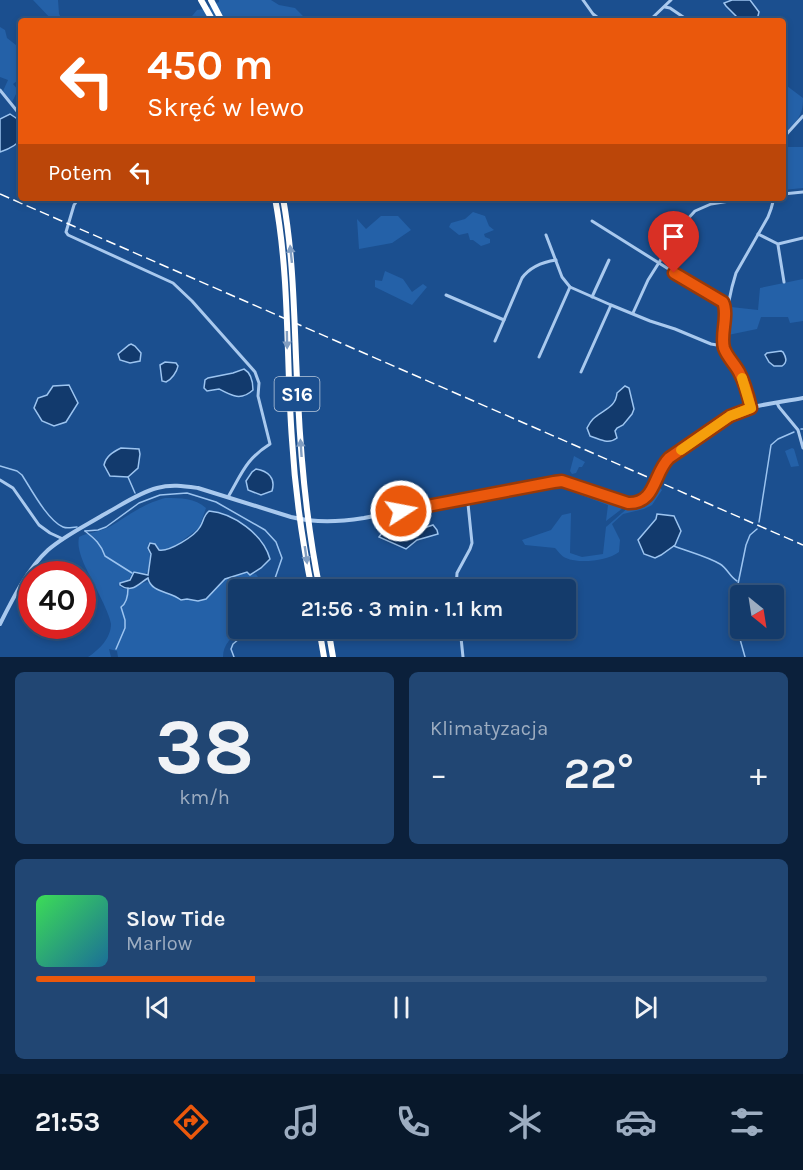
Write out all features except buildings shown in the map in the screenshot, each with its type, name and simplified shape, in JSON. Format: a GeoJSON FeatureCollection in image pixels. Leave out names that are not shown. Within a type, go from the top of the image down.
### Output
{"type":"FeatureCollection","features":[{"type":"Feature","properties":{"kind":"highway"},"geometry":{"type":"LineString","coordinates":[[201,0],[211,18]]}},
{"type":"Feature","properties":{"kind":"highway"},"geometry":{"type":"LineString","coordinates":[[211,0],[220,18]]}},
{"type":"Feature","properties":{"kind":"highway","name":"S16"},"geometry":{"type":"LineString","coordinates":[[275,201],[286,291],[292,441],[310,579]]}},
{"type":"Feature","properties":{"kind":"highway","name":"S16"},"geometry":{"type":"LineString","coordinates":[[283,201],[292,264],[297,398],[303,476],[318,579]]}},
{"type":"Feature","properties":{"kind":"highway"},"geometry":{"type":"LineString","coordinates":[[321,639],[324,657]]}},
{"type":"Feature","properties":{"kind":"highway"},"geometry":{"type":"LineString","coordinates":[[330,639],[333,657]]}},
{"type":"Feature","properties":{"kind":"street"},"geometry":{"type":"LineString","coordinates":[[583,0],[598,18]]}},
{"type":"Feature","properties":{"kind":"street"},"geometry":{"type":"LineString","coordinates":[[652,18],[671,0]]}},
{"type":"Feature","properties":{"kind":"street"},"geometry":{"type":"LineString","coordinates":[[664,7],[670,8],[685,18]]}},
{"type":"Feature","properties":{"kind":"street"},"geometry":{"type":"LineString","coordinates":[[0,90],[18,112]]}},
{"type":"Feature","properties":{"kind":"street"},"geometry":{"type":"LineString","coordinates":[[786,135],[803,116]]}},
{"type":"Feature","properties":{"kind":"street"},"geometry":{"type":"LineString","coordinates":[[786,194],[803,192]]}},
{"type":"Feature","properties":{"kind":"street"},"geometry":{"type":"LineString","coordinates":[[77,201],[67,228],[68,235],[173,283],[255,372],[259,383],[258,396],[270,444],[258,451],[249,461],[228,497]]}},
{"type":"Feature","properties":{"kind":"street"},"geometry":{"type":"LineString","coordinates":[[633,314],[648,280],[684,223],[695,211],[711,204],[730,201]]}},
{"type":"Feature","properties":{"kind":"street"},"geometry":{"type":"LineString","coordinates":[[751,408],[744,381],[723,346],[724,324],[736,273],[768,217],[773,201]]}},
{"type":"Feature","properties":{"kind":"street"},"geometry":{"type":"LineString","coordinates":[[592,222],[723,302],[726,309]]}},
{"type":"Feature","properties":{"kind":"street"},"geometry":{"type":"LineString","coordinates":[[758,234],[778,244],[803,238]]}},
{"type":"Feature","properties":{"kind":"street"},"geometry":{"type":"LineString","coordinates":[[546,235],[562,277],[570,287],[633,314],[711,344],[723,346]]}},
{"type":"Feature","properties":{"kind":"street"},"geometry":{"type":"LineString","coordinates":[[778,244],[784,282]]}},
{"type":"Feature","properties":{"kind":"street"},"geometry":{"type":"LineString","coordinates":[[495,341],[522,278],[527,272],[547,261],[556,260]]}},
{"type":"Feature","properties":{"kind":"street"},"geometry":{"type":"LineString","coordinates":[[592,297],[609,260]]}},
{"type":"Feature","properties":{"kind":"street"},"geometry":{"type":"LineString","coordinates":[[539,357],[570,287]]}},
{"type":"Feature","properties":{"kind":"street"},"geometry":{"type":"LineString","coordinates":[[446,295],[504,320]]}},
{"type":"Feature","properties":{"kind":"street"},"geometry":{"type":"LineString","coordinates":[[581,372],[611,305]]}},
{"type":"Feature","properties":{"kind":"street"},"geometry":{"type":"LineString","coordinates":[[0,624],[16,594],[48,550],[63,538],[138,495],[157,488],[185,486],[198,488],[315,522],[340,522],[562,481],[628,503],[636,503],[645,498],[652,489],[658,474],[672,456],[730,416],[751,408],[803,398]]}},
{"type":"Feature","properties":{"kind":"street"},"geometry":{"type":"LineString","coordinates":[[777,403],[798,429],[803,448]]}},
{"type":"Feature","properties":{"kind":"street"},"geometry":{"type":"LineString","coordinates":[[0,480],[13,488],[39,525],[63,538]]}},
{"type":"Feature","properties":{"kind":"street"},"geometry":{"type":"LineString","coordinates":[[457,579],[457,573],[471,549],[468,504],[471,498]]}},
{"type":"Feature","properties":{"kind":"street"},"geometry":{"type":"LineString","coordinates":[[461,639],[463,657]]}},
{"type":"Feature","properties":{"kind":"shaded area"},"geometry":{"type":"Polygon","coordinates":[[[33,0],[58,0],[61,18],[50,18],[33,0]]]}},
{"type":"Feature","properties":{"kind":"shaded area"},"geometry":{"type":"Polygon","coordinates":[[[219,0],[271,0],[279,5],[295,8],[305,18],[190,18],[197,10],[219,2],[219,0]]]}},
{"type":"Feature","properties":{"kind":"shaded area"},"geometry":{"type":"Polygon","coordinates":[[[732,0],[750,0],[759,12],[758,16],[738,18],[724,3],[732,0]]]}},
{"type":"Feature","properties":{"kind":"shaded area"},"geometry":{"type":"Polygon","coordinates":[[[0,27],[5,30],[7,38],[18,47],[18,80],[13,84],[18,90],[12,102],[3,91],[8,80],[0,77],[0,27]]]}},
{"type":"Feature","properties":{"kind":"shaded area"},"geometry":{"type":"Polygon","coordinates":[[[786,85],[803,98],[800,115],[786,132],[786,85]]]}},
{"type":"Feature","properties":{"kind":"shaded area"},"geometry":{"type":"Polygon","coordinates":[[[10,114],[18,120],[18,142],[0,152],[0,119],[10,114]]]}},
{"type":"Feature","properties":{"kind":"shaded area"},"geometry":{"type":"Polygon","coordinates":[[[786,147],[803,147],[803,188],[786,190],[786,147]]]}},
{"type":"Feature","properties":{"kind":"shaded area"},"geometry":{"type":"Polygon","coordinates":[[[473,212],[485,216],[489,226],[494,230],[484,234],[490,239],[490,243],[481,246],[470,240],[468,233],[459,235],[449,227],[451,223],[465,219],[473,212]]]}},
{"type":"Feature","properties":{"kind":"shaded area"},"geometry":{"type":"Polygon","coordinates":[[[381,216],[398,216],[411,230],[392,243],[359,249],[357,219],[366,229],[381,216]]]}},
{"type":"Feature","properties":{"kind":"shaded area"},"geometry":{"type":"Polygon","coordinates":[[[385,271],[403,279],[412,292],[423,284],[427,287],[412,305],[375,287],[375,280],[382,281],[385,271]]]}},
{"type":"Feature","properties":{"kind":"shaded area"},"geometry":{"type":"Polygon","coordinates":[[[803,279],[803,321],[790,323],[788,317],[761,317],[757,329],[728,335],[731,307],[758,310],[760,288],[803,279]]]}},
{"type":"Feature","properties":{"kind":"shaded area"},"geometry":{"type":"Polygon","coordinates":[[[131,344],[141,353],[140,361],[130,363],[120,360],[118,354],[131,344]]]}},
{"type":"Feature","properties":{"kind":"shaded area"},"geometry":{"type":"Polygon","coordinates":[[[781,351],[786,359],[785,363],[782,366],[774,366],[765,355],[781,351]]]}},
{"type":"Feature","properties":{"kind":"shaded area"},"geometry":{"type":"Polygon","coordinates":[[[165,362],[176,363],[178,366],[174,376],[166,382],[162,381],[160,365],[165,362]]]}},
{"type":"Feature","properties":{"kind":"shaded area"},"geometry":{"type":"Polygon","coordinates":[[[244,369],[253,383],[253,390],[249,393],[240,396],[219,389],[207,391],[204,388],[205,380],[208,378],[244,369]]]}},
{"type":"Feature","properties":{"kind":"shaded area"},"geometry":{"type":"Polygon","coordinates":[[[69,385],[78,403],[66,422],[54,426],[42,421],[34,408],[38,398],[47,395],[53,386],[69,385]]]}},
{"type":"Feature","properties":{"kind":"shaded area"},"geometry":{"type":"Polygon","coordinates":[[[625,386],[629,388],[634,409],[623,425],[615,431],[617,438],[607,441],[590,436],[587,428],[590,422],[614,402],[617,393],[625,386]]]}},
{"type":"Feature","properties":{"kind":"shaded area"},"geometry":{"type":"Polygon","coordinates":[[[121,448],[139,449],[138,468],[128,477],[110,476],[104,465],[106,459],[121,448]]]}},
{"type":"Feature","properties":{"kind":"shaded area"},"geometry":{"type":"Polygon","coordinates":[[[792,448],[799,466],[791,467],[785,451],[792,448]]]}},
{"type":"Feature","properties":{"kind":"shaded area"},"geometry":{"type":"Polygon","coordinates":[[[574,456],[585,462],[576,473],[572,474],[570,471],[574,456]]]}},
{"type":"Feature","properties":{"kind":"shaded area"},"geometry":{"type":"Polygon","coordinates":[[[256,469],[270,476],[273,482],[272,491],[261,495],[248,490],[246,481],[256,469]]]}},
{"type":"Feature","properties":{"kind":"shaded area"},"geometry":{"type":"Polygon","coordinates":[[[567,485],[624,504],[623,508],[606,521],[608,505],[557,486],[567,485]]]}},
{"type":"Feature","properties":{"kind":"shaded area"},"geometry":{"type":"Polygon","coordinates":[[[657,485],[662,490],[652,505],[623,514],[612,524],[620,540],[619,552],[607,558],[593,561],[572,560],[563,556],[555,548],[525,545],[522,540],[551,530],[562,515],[571,513],[570,553],[582,557],[603,554],[606,527],[630,506],[646,501],[657,485]]]}},
{"type":"Feature","properties":{"kind":"shaded area"},"geometry":{"type":"Polygon","coordinates":[[[165,498],[192,500],[206,508],[199,528],[179,543],[165,551],[149,542],[148,571],[138,573],[133,571],[129,579],[118,585],[123,589],[148,582],[155,589],[175,595],[181,600],[198,601],[206,599],[225,579],[247,572],[250,575],[256,574],[257,579],[228,579],[228,639],[230,639],[223,652],[223,657],[118,657],[117,651],[109,649],[111,657],[88,657],[104,643],[111,624],[96,588],[96,561],[83,561],[79,548],[79,537],[107,528],[165,498]]]}},
{"type":"Feature","properties":{"kind":"shaded area"},"geometry":{"type":"Polygon","coordinates":[[[209,511],[228,516],[246,526],[261,541],[270,559],[250,575],[247,572],[225,579],[206,599],[198,601],[181,600],[157,589],[148,578],[132,588],[120,585],[130,580],[134,572],[148,575],[150,543],[155,544],[159,550],[163,550],[181,543],[197,531],[209,511]]]}},
{"type":"Feature","properties":{"kind":"shaded area"},"geometry":{"type":"Polygon","coordinates":[[[657,514],[674,516],[681,531],[675,545],[655,558],[644,554],[638,540],[656,519],[657,514]]]}},
{"type":"Feature","properties":{"kind":"shaded area"},"geometry":{"type":"Polygon","coordinates":[[[389,524],[409,530],[412,527],[418,530],[433,525],[438,534],[417,540],[406,549],[379,537],[389,524]]]}},
{"type":"Feature","properties":{"kind":"waterway"},"geometry":{"type":"LineString","coordinates":[[759,522],[771,445],[794,432]]}},
{"type":"Feature","properties":{"kind":"waterway"},"geometry":{"type":"LineString","coordinates":[[0,466],[17,471],[22,475],[40,504],[57,524],[65,528],[77,527]]}},
{"type":"Feature","properties":{"kind":"waterway"},"geometry":{"type":"LineString","coordinates":[[128,477],[135,493]]}},
{"type":"Feature","properties":{"kind":"waterway"},"geometry":{"type":"LineString","coordinates":[[85,531],[106,527],[139,503],[160,495],[187,493],[216,502],[265,530],[276,542],[282,558],[275,579]]}},
{"type":"Feature","properties":{"kind":"waterway"},"geometry":{"type":"LineString","coordinates":[[745,657],[738,632],[738,584],[746,545],[750,535],[757,529]]}},
{"type":"Feature","properties":{"kind":"waterway"},"geometry":{"type":"LineString","coordinates":[[85,531],[102,548],[105,556],[132,573]]}},
{"type":"Feature","properties":{"kind":"waterway"},"geometry":{"type":"LineString","coordinates":[[674,546],[720,564],[737,581]]}},
{"type":"Feature","properties":{"kind":"waterway"},"geometry":{"type":"LineString","coordinates":[[116,649],[125,628],[121,607],[126,601],[128,588]]}},
{"type":"Feature","properties":{"kind":"waterway"},"geometry":{"type":"LineString","coordinates":[[234,657],[231,649],[239,639]]}},
{"type":"Feature","properties":{"kind":"railway"},"geometry":{"type":"LineString","coordinates":[[0,194],[803,545]]}},
{"type":"Feature","properties":{"kind":"slow traffic"},"geometry":{"type":"LineString","coordinates":[[681,450],[730,416],[751,408],[742,378]]}},
{"type":"Feature","properties":{"kind":"route"},"geometry":{"type":"LineString","coordinates":[[401,511],[562,481],[628,503],[636,503],[649,494],[669,458],[730,416],[751,408],[744,381],[723,346],[726,309],[723,302],[674,273]]}}]}
